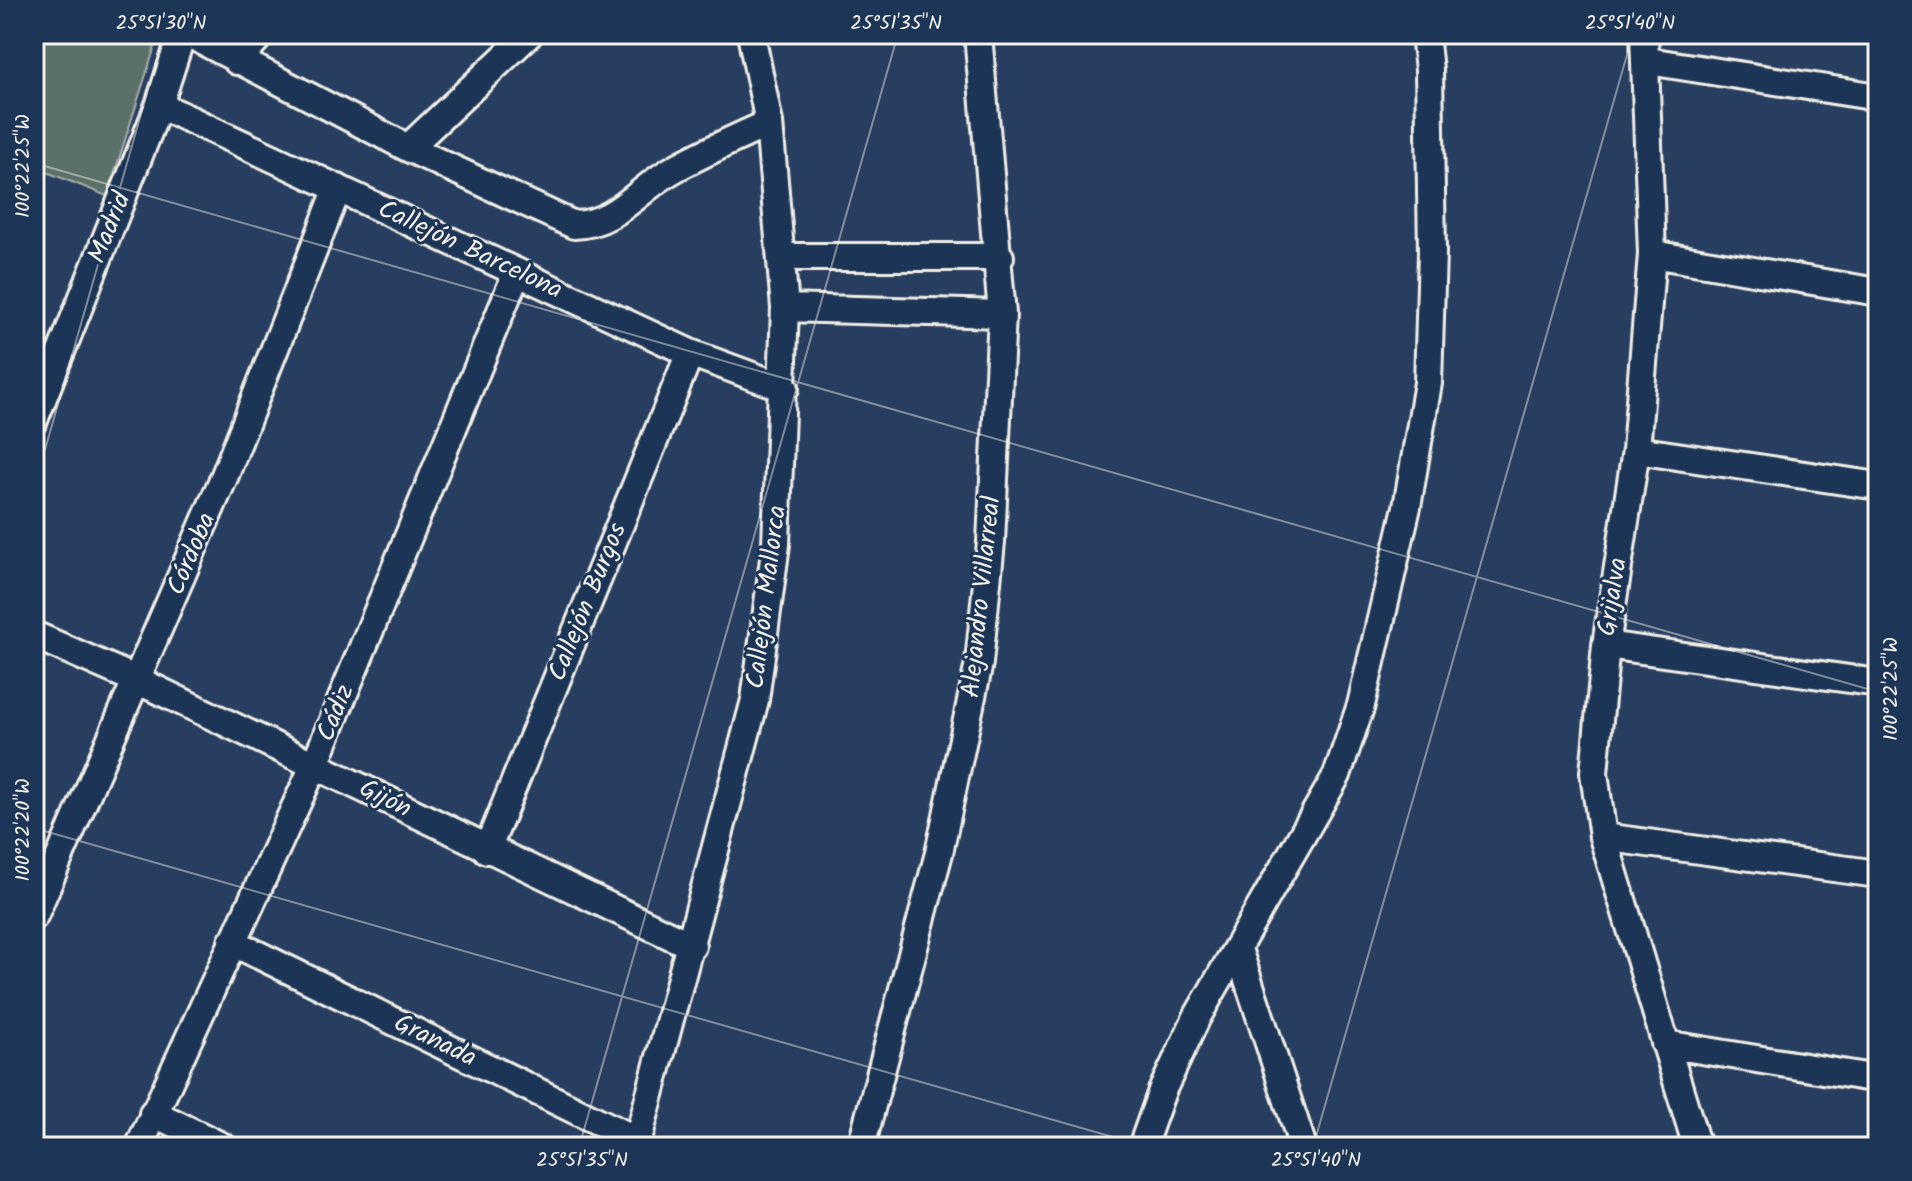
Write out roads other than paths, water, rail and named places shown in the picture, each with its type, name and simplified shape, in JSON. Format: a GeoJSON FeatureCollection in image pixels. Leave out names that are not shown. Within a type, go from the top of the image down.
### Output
{"type":"FeatureCollection","features":[{"type":"Feature","properties":{"kind":"street","name":"Madrid"},"geometry":{"type":"LineString","coordinates":[[34,420],[159,105],[182,34]]}},
{"type":"Feature","properties":{"kind":"street"},"geometry":{"type":"LineString","coordinates":[[189,34],[408,148],[557,220],[590,225],[611,216],[671,170],[769,123]]}},
{"type":"Feature","properties":{"kind":"street"},"geometry":{"type":"LineString","coordinates":[[237,61],[261,34]]}},
{"type":"Feature","properties":{"kind":"street"},"geometry":{"type":"LineString","coordinates":[[408,148],[529,34]]}},
{"type":"Feature","properties":{"kind":"street","name":"Callejón Mallorca"},"geometry":{"type":"LineString","coordinates":[[637,1144],[755,700],[776,544],[785,388],[783,257],[769,123],[751,34]]}},
{"type":"Feature","properties":{"kind":"street","name":"Alejandro Villarreal"},"geometry":{"type":"LineString","coordinates":[[861,1147],[939,853],[979,663],[991,542],[1002,314],[1000,257],[978,34]]}},
{"type":"Feature","properties":{"kind":"street"},"geometry":{"type":"LineString","coordinates":[[1142,1147],[1162,1091],[1197,1017],[1337,775],[1361,705],[1407,507],[1428,383],[1432,252],[1429,70],[1425,34]]}},
{"type":"Feature","properties":{"kind":"street","name":"Grijalva"},"geometry":{"type":"LineString","coordinates":[[1644,34],[1648,61],[1652,254],[1636,450],[1606,645],[1594,773],[1603,837],[1697,1147]]}},
{"type":"Feature","properties":{"kind":"street"},"geometry":{"type":"LineString","coordinates":[[1648,61],[1878,97]]}},
{"type":"Feature","properties":{"kind":"street","name":"Callejón Barcelona"},"geometry":{"type":"LineString","coordinates":[[159,105],[690,353],[785,388]]}},
{"type":"Feature","properties":{"kind":"street","name":"Córdoba"},"geometry":{"type":"LineString","coordinates":[[34,916],[139,681],[225,475],[338,188]]}},
{"type":"Feature","properties":{"kind":"street"},"geometry":{"type":"LineString","coordinates":[[1652,254],[1878,292]]}},
{"type":"Feature","properties":{"kind":"street"},"geometry":{"type":"LineString","coordinates":[[783,257],[1000,257]]}},
{"type":"Feature","properties":{"kind":"street","name":"Cádiz"},"geometry":{"type":"LineString","coordinates":[[139,1147],[315,764],[517,272]]}},
{"type":"Feature","properties":{"kind":"street"},"geometry":{"type":"LineString","coordinates":[[785,308],[1002,314]]}},
{"type":"Feature","properties":{"kind":"street","name":"Callejón Burgos"},"geometry":{"type":"LineString","coordinates":[[487,850],[690,353]]}},
{"type":"Feature","properties":{"kind":"street"},"geometry":{"type":"LineString","coordinates":[[1636,450],[1878,486]]}},
{"type":"Feature","properties":{"kind":"street","name":"Gijón"},"geometry":{"type":"LineString","coordinates":[[34,635],[315,764],[487,850],[692,946]]}},
{"type":"Feature","properties":{"kind":"street"},"geometry":{"type":"LineString","coordinates":[[1606,645],[1878,683]]}},
{"type":"Feature","properties":{"kind":"street"},"geometry":{"type":"LineString","coordinates":[[1603,837],[1878,874]]}},
{"type":"Feature","properties":{"kind":"street","name":"Granada"},"geometry":{"type":"LineString","coordinates":[[232,942],[637,1144]]}},
{"type":"Feature","properties":{"kind":"street"},"geometry":{"type":"LineString","coordinates":[[1238,949],[1303,1147]]}},
{"type":"Feature","properties":{"kind":"street"},"geometry":{"type":"LineString","coordinates":[[1665,1044],[1878,1079]]}},
{"type":"Feature","properties":{"kind":"street"},"geometry":{"type":"LineString","coordinates":[[153,1113],[223,1147]]}}]}
